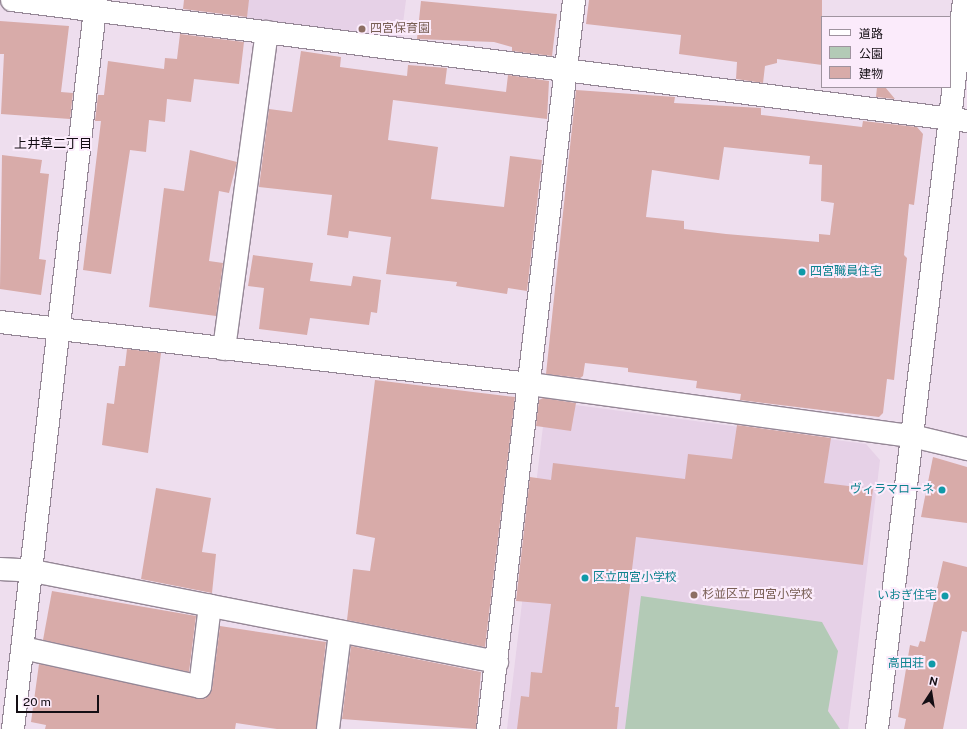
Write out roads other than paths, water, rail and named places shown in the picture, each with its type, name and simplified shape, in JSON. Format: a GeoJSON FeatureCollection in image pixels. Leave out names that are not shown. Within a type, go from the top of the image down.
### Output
{"type":"FeatureCollection","features":[{"type":"Feature","properties":{"kind":"street"},"geometry":{"type":"LineString","coordinates":[[12,0],[96,5],[267,32],[958,119]]}},
{"type":"Feature","properties":{"kind":"street"},"geometry":{"type":"LineString","coordinates":[[488,729],[530,384],[574,0]]}},
{"type":"Feature","properties":{"kind":"street"},"geometry":{"type":"LineString","coordinates":[[877,729],[912,436],[958,119],[964,0]]}},
{"type":"Feature","properties":{"kind":"street"},"geometry":{"type":"LineString","coordinates":[[13,729],[34,571],[96,5]]}},
{"type":"Feature","properties":{"kind":"street"},"geometry":{"type":"LineString","coordinates":[[224,349],[267,32]]}},
{"type":"Feature","properties":{"kind":"street"},"geometry":{"type":"LineString","coordinates":[[0,322],[530,384],[912,436],[967,449]]}},
{"type":"Feature","properties":{"kind":"street"},"geometry":{"type":"LineString","coordinates":[[0,569],[34,571],[497,662]]}},
{"type":"Feature","properties":{"kind":"street"},"geometry":{"type":"LineString","coordinates":[[23,648],[200,687],[210,606]]}},
{"type":"Feature","properties":{"kind":"street"},"geometry":{"type":"LineString","coordinates":[[330,729],[340,632]]}},
{"type":"Feature","properties":{"kind":"place","name":"四宮保育園"},"geometry":{"type":"Point","coordinates":[362,29]}},
{"type":"Feature","properties":{"kind":"place","name":"四宮職員住宅"},"geometry":{"type":"Point","coordinates":[802,272]}},
{"type":"Feature","properties":{"kind":"place","name":"ヴィラマローネ"},"geometry":{"type":"Point","coordinates":[942,490]}},
{"type":"Feature","properties":{"kind":"place","name":"区立四宮小学校"},"geometry":{"type":"Point","coordinates":[585,578]}},
{"type":"Feature","properties":{"kind":"place","name":"杉並区立 四宮小学校"},"geometry":{"type":"Point","coordinates":[694,595]}},
{"type":"Feature","properties":{"kind":"place","name":"いおぎ住宅"},"geometry":{"type":"Point","coordinates":[945,596]}},
{"type":"Feature","properties":{"kind":"place","name":"高田荘"},"geometry":{"type":"Point","coordinates":[932,664]}},
{"type":"Feature","properties":{"kind":"district","name":"上井草二丁目"},"geometry":{"type":"Point","coordinates":[53,144]}}]}
